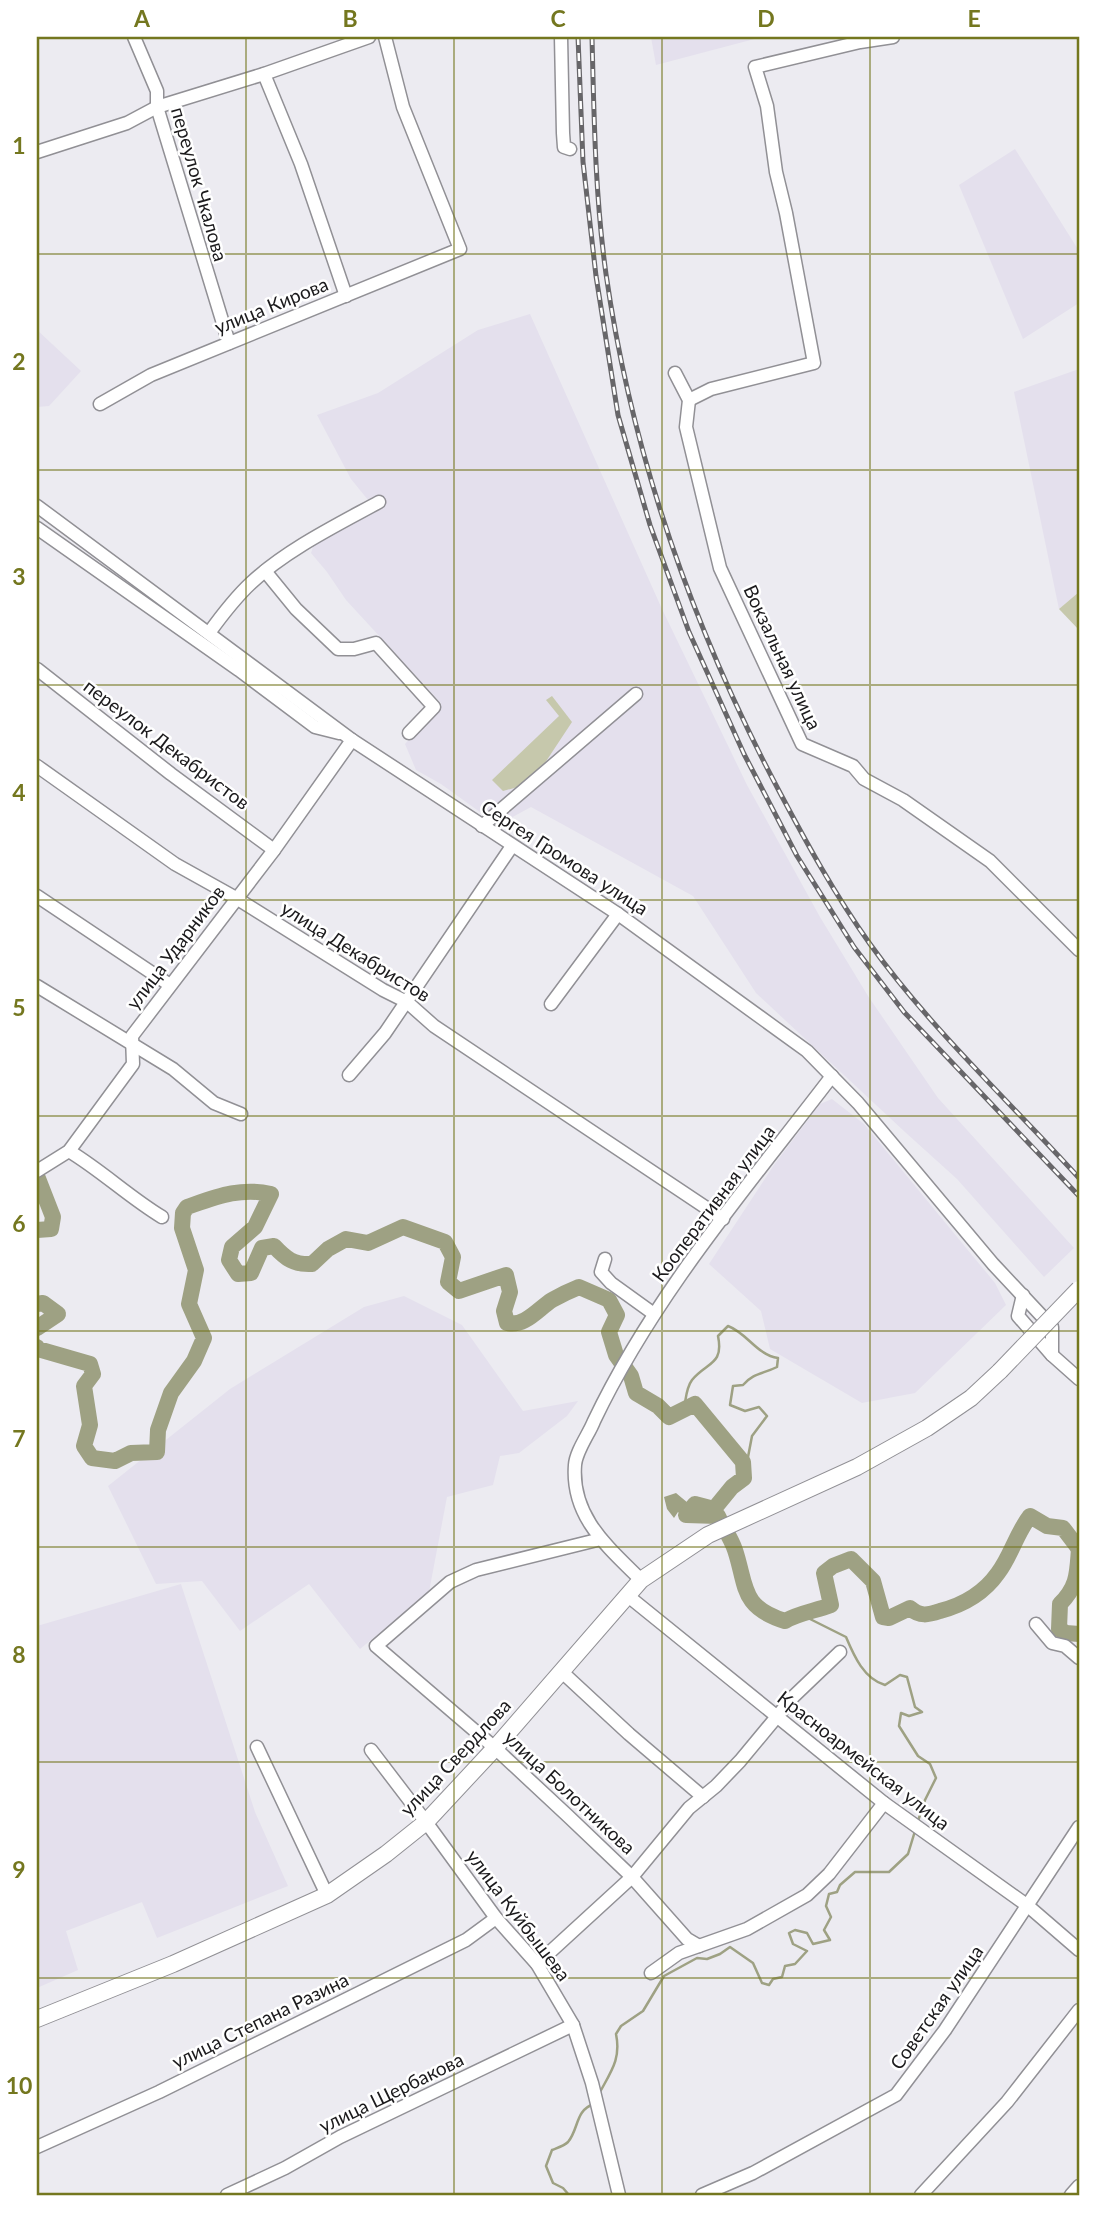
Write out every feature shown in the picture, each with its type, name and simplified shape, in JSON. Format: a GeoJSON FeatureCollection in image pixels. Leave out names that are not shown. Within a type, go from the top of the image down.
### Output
{"type":"FeatureCollection","features":[{"type":"Feature","properties":{"kind":"main road","name":"улица Свердлова"},"geometry":{"type":"LineString","coordinates":[[37,2019],[173,1964],[327,1895],[386,1854],[426,1822],[495,1748],[641,1580],[708,1535],[857,1467],[927,1428],[971,1398],[1079,1289]]}},
{"type":"Feature","properties":{"kind":"street","name":"переулок Чкалова"},"geometry":{"type":"LineString","coordinates":[[134,37],[157,91],[157,107],[229,343]]}},
{"type":"Feature","properties":{"kind":"street"},"geometry":{"type":"LineString","coordinates":[[37,152],[127,123],[157,107],[264,74],[369,37]]}},
{"type":"Feature","properties":{"kind":"street","name":"улица Кирова"},"geometry":{"type":"LineString","coordinates":[[100,404],[151,375],[460,249],[403,107],[385,37]]}},
{"type":"Feature","properties":{"kind":"street"},"geometry":{"type":"LineString","coordinates":[[561,37],[564,147],[570,149]]}},
{"type":"Feature","properties":{"kind":"street"},"geometry":{"type":"LineString","coordinates":[[675,373],[690,400],[711,389],[814,363],[776,172],[766,106],[755,67],[860,41],[893,37]]}},
{"type":"Feature","properties":{"kind":"street"},"geometry":{"type":"LineString","coordinates":[[264,74],[301,164],[346,296]]}},
{"type":"Feature","properties":{"kind":"street","name":"Вокзальная улица"},"geometry":{"type":"LineString","coordinates":[[690,400],[686,427],[720,568],[802,744],[853,766],[864,779],[903,800],[990,861],[1079,950]]}},
{"type":"Feature","properties":{"kind":"street"},"geometry":{"type":"LineString","coordinates":[[209,633],[230,605],[265,572],[379,502]]}},
{"type":"Feature","properties":{"kind":"street","name":"Сергея Громова улица"},"geometry":{"type":"LineString","coordinates":[[37,506],[348,737],[618,914],[807,1051],[858,1103],[993,1264],[1052,1326],[1052,1355]]}},
{"type":"Feature","properties":{"kind":"street"},"geometry":{"type":"LineString","coordinates":[[37,528],[239,670],[315,727],[348,737]]}},
{"type":"Feature","properties":{"kind":"street"},"geometry":{"type":"LineString","coordinates":[[265,572],[296,609],[338,649],[354,649],[376,643],[434,707],[409,733]]}},
{"type":"Feature","properties":{"kind":"street","name":"переулок Декабристов"},"geometry":{"type":"LineString","coordinates":[[37,669],[171,774],[274,850]]}},
{"type":"Feature","properties":{"kind":"street"},"geometry":{"type":"LineString","coordinates":[[481,826],[636,694]]}},
{"type":"Feature","properties":{"kind":"street","name":"улица Ударников"},"geometry":{"type":"LineString","coordinates":[[38,1171],[69,1151],[133,1064],[132,1036],[274,850],[348,737]]}},
{"type":"Feature","properties":{"kind":"street","name":"улица Декабристов"},"geometry":{"type":"LineString","coordinates":[[37,766],[175,864],[407,1002],[434,1026],[723,1219]]}},
{"type":"Feature","properties":{"kind":"street"},"geometry":{"type":"LineString","coordinates":[[349,1075],[385,1034],[512,846]]}},
{"type":"Feature","properties":{"kind":"street"},"geometry":{"type":"LineString","coordinates":[[37,896],[170,985]]}},
{"type":"Feature","properties":{"kind":"street"},"geometry":{"type":"LineString","coordinates":[[551,1004],[618,914]]}},
{"type":"Feature","properties":{"kind":"street"},"geometry":{"type":"LineString","coordinates":[[37,986],[173,1069],[214,1103],[241,1114]]}},
{"type":"Feature","properties":{"kind":"street","name":"Кооперативная улица"},"geometry":{"type":"LineString","coordinates":[[601,1539],[583,1515],[575,1463],[624,1365],[654,1314],[832,1076]]}},
{"type":"Feature","properties":{"kind":"street"},"geometry":{"type":"LineString","coordinates":[[69,1151],[89,1163],[135,1201],[162,1217]]}},
{"type":"Feature","properties":{"kind":"street"},"geometry":{"type":"LineString","coordinates":[[605,1259],[601,1272],[611,1283],[654,1314]]}},
{"type":"Feature","properties":{"kind":"street"},"geometry":{"type":"LineString","coordinates":[[1023,1295],[1018,1316],[1052,1355],[1079,1379]]}},
{"type":"Feature","properties":{"kind":"street"},"geometry":{"type":"LineString","coordinates":[[601,1539],[641,1580]]}},
{"type":"Feature","properties":{"kind":"street","name":"улица Болотникова"},"geometry":{"type":"LineString","coordinates":[[601,1539],[477,1570],[450,1582],[376,1646],[495,1748],[632,1877],[687,1939],[699,1946]]}},
{"type":"Feature","properties":{"kind":"street","name":"Красноармейская улица"},"geometry":{"type":"LineString","coordinates":[[628,1596],[884,1803],[1028,1906],[1079,1950]]}},
{"type":"Feature","properties":{"kind":"street"},"geometry":{"type":"LineString","coordinates":[[1036,1624],[1052,1643],[1065,1646],[1079,1658]]}},
{"type":"Feature","properties":{"kind":"street"},"geometry":{"type":"LineString","coordinates":[[537,1964],[632,1877],[689,1808],[740,1761],[794,1696],[840,1652]]}},
{"type":"Feature","properties":{"kind":"street"},"geometry":{"type":"LineString","coordinates":[[562,1672],[654,1757],[703,1797]]}},
{"type":"Feature","properties":{"kind":"street"},"geometry":{"type":"LineString","coordinates":[[257,1747],[327,1895]]}},
{"type":"Feature","properties":{"kind":"street","name":"улица Куйбышева"},"geometry":{"type":"LineString","coordinates":[[371,1750],[496,1919],[537,1964],[573,2025],[592,2083],[620,2195]]}},
{"type":"Feature","properties":{"kind":"street"},"geometry":{"type":"LineString","coordinates":[[652,1973],[679,1953],[747,1929],[807,1895],[829,1874],[884,1803]]}},
{"type":"Feature","properties":{"kind":"street","name":"Советская улица"},"geometry":{"type":"LineString","coordinates":[[702,2195],[752,2173],[896,2095],[946,2031],[1079,1826]]}},
{"type":"Feature","properties":{"kind":"street","name":"улица Степана Разина"},"geometry":{"type":"LineString","coordinates":[[37,2147],[171,2086],[466,1940],[496,1919]]}},
{"type":"Feature","properties":{"kind":"street"},"geometry":{"type":"LineString","coordinates":[[921,2195],[1007,2102],[1079,2010]]}},
{"type":"Feature","properties":{"kind":"street","name":"улица Щербакова"},"geometry":{"type":"LineString","coordinates":[[227,2195],[285,2168],[340,2137],[573,2025]]}},
{"type":"Feature","properties":{"kind":"street"},"geometry":{"type":"LineString","coordinates":[[1071,2195],[1079,2186]]}},
{"type":"Feature","properties":{"kind":"shaded area"},"geometry":{"type":"Polygon","coordinates":[[[651,37],[762,37],[656,65],[651,37]]]}},
{"type":"Feature","properties":{"kind":"shaded area"},"geometry":{"type":"Polygon","coordinates":[[[1015,149],[1079,251],[1079,303],[1023,339],[959,185],[1015,149]]]}},
{"type":"Feature","properties":{"kind":"shaded area"},"geometry":{"type":"Polygon","coordinates":[[[530,314],[662,609],[747,785],[820,917],[868,996],[938,1098],[1074,1248],[1044,1277],[957,1179],[756,993],[693,896],[531,807],[498,825],[441,784],[416,770],[405,744],[441,703],[346,600],[311,553],[319,529],[377,511],[351,479],[317,415],[378,393],[478,330],[530,314]]]}},
{"type":"Feature","properties":{"kind":"shaded area"},"geometry":{"type":"Polygon","coordinates":[[[37,330],[81,371],[49,406],[37,407],[37,330]]]}},
{"type":"Feature","properties":{"kind":"shaded area"},"geometry":{"type":"Polygon","coordinates":[[[1079,369],[1079,592],[1059,609],[1014,392],[1079,369]]]}},
{"type":"Feature","properties":{"kind":"shaded area"},"geometry":{"type":"Polygon","coordinates":[[[1079,592],[1079,630],[1059,609],[1079,592]]]}},
{"type":"Feature","properties":{"kind":"shaded area"},"geometry":{"type":"Polygon","coordinates":[[[552,696],[572,722],[539,772],[525,785],[503,791],[492,780],[559,716],[546,700],[552,696]]]}},
{"type":"Feature","properties":{"kind":"shaded area"},"geometry":{"type":"Polygon","coordinates":[[[832,1099],[864,1124],[995,1283],[1006,1305],[915,1393],[862,1403],[770,1349],[761,1311],[709,1264],[774,1165],[820,1104],[832,1099]]]}},
{"type":"Feature","properties":{"kind":"shaded area"},"geometry":{"type":"Polygon","coordinates":[[[404,1296],[462,1325],[523,1411],[578,1401],[567,1416],[519,1453],[500,1456],[493,1485],[447,1497],[429,1592],[360,1649],[309,1584],[240,1631],[202,1581],[156,1584],[108,1486],[230,1389],[364,1307],[404,1296]]]}},
{"type":"Feature","properties":{"kind":"shaded area"},"geometry":{"type":"Polygon","coordinates":[[[676,1493],[694,1508],[692,1513],[684,1516],[678,1512],[674,1518],[667,1509],[664,1497],[676,1493]]]}},
{"type":"Feature","properties":{"kind":"shaded area"},"geometry":{"type":"Polygon","coordinates":[[[181,1584],[255,1812],[288,1886],[157,1938],[142,1902],[66,1931],[78,1970],[37,1988],[37,1626],[181,1584]]]}},
{"type":"Feature","properties":{"kind":"waterway"},"geometry":{"type":"LineString","coordinates":[[37,1176],[53,1217],[51,1229],[37,1230]]}},
{"type":"Feature","properties":{"kind":"waterway"},"geometry":{"type":"LineString","coordinates":[[37,1347],[90,1364],[93,1374],[84,1386],[90,1425],[84,1446],[92,1458],[115,1461],[131,1453],[157,1452],[158,1430],[171,1393],[194,1361],[204,1338],[189,1304],[196,1270],[182,1228],[183,1213],[187,1207],[228,1194],[271,1194],[255,1227],[232,1247],[229,1260],[238,1274],[251,1273],[262,1248],[274,1246],[291,1260],[312,1264],[328,1249],[346,1239],[368,1243],[403,1227],[445,1242],[453,1257],[448,1282],[459,1291],[506,1275],[510,1292],[504,1311],[507,1323],[514,1324],[525,1320],[552,1300],[579,1287],[609,1300],[617,1315],[609,1332],[616,1355],[631,1376],[636,1393],[658,1406],[669,1417],[695,1404],[743,1462],[744,1478],[732,1487],[714,1509],[695,1504],[686,1515],[718,1516],[733,1546],[748,1594],[760,1609],[770,1615],[785,1621],[831,1605],[824,1573],[851,1559],[873,1581],[883,1617],[889,1618],[910,1608],[917,1613],[928,1614],[957,1605],[980,1592],[992,1580],[1003,1566],[1030,1516],[1047,1526],[1063,1528],[1079,1549]]}},
{"type":"Feature","properties":{"kind":"waterway"},"geometry":{"type":"LineString","coordinates":[[37,1304],[43,1303],[58,1314],[37,1328]]}},
{"type":"Feature","properties":{"kind":"waterway"},"geometry":{"type":"LineString","coordinates":[[684,1408],[690,1383],[716,1358],[719,1353],[718,1336],[728,1326],[764,1353],[778,1358],[777,1367],[754,1376],[743,1385],[733,1386],[730,1405],[745,1411],[759,1407],[767,1416],[752,1436],[744,1478]]}},
{"type":"Feature","properties":{"kind":"waterway"},"geometry":{"type":"LineString","coordinates":[[1079,1549],[1073,1585],[1060,1604],[1059,1629],[1066,1633],[1079,1634]]}},
{"type":"Feature","properties":{"kind":"waterway"},"geometry":{"type":"LineString","coordinates":[[798,1613],[846,1637],[861,1666],[871,1678],[885,1685],[900,1675],[907,1677],[915,1707],[922,1712],[909,1716],[901,1713],[899,1726],[918,1756],[930,1764],[936,1778],[918,1821]]}},
{"type":"Feature","properties":{"kind":"waterway"},"geometry":{"type":"LineString","coordinates":[[600,2092],[616,2057],[616,2034],[621,2026],[643,2011],[664,1976],[697,1958],[707,1959],[730,1947],[753,1963],[762,1983],[769,1985],[773,1979],[782,1977],[785,1966],[795,1964],[807,1951],[793,1944],[789,1933],[795,1930],[807,1933],[813,1944],[830,1940],[824,1930],[831,1917],[826,1906],[829,1894],[837,1892],[840,1885],[855,1872],[889,1872],[908,1854],[915,1831]]}},
{"type":"Feature","properties":{"kind":"waterway"},"geometry":{"type":"LineString","coordinates":[[569,2195],[553,2183],[546,2166],[552,2150],[568,2142],[580,2115],[594,2104]]}},
{"type":"Feature","properties":{"kind":"waterway"},"geometry":{"type":"LineString","coordinates":[[587,2195],[595,2195]]}},
{"type":"Feature","properties":{"kind":"railway"},"geometry":{"type":"LineString","coordinates":[[578,37],[583,162],[596,276],[618,415],[650,525],[689,632],[744,754],[797,856],[854,947],[904,1012],[1079,1196]]}},
{"type":"Feature","properties":{"kind":"railway"},"geometry":{"type":"LineString","coordinates":[[592,37],[599,215],[617,341],[649,474],[693,603],[719,666],[747,728],[799,829],[870,944],[944,1035],[1079,1178]]}}]}
